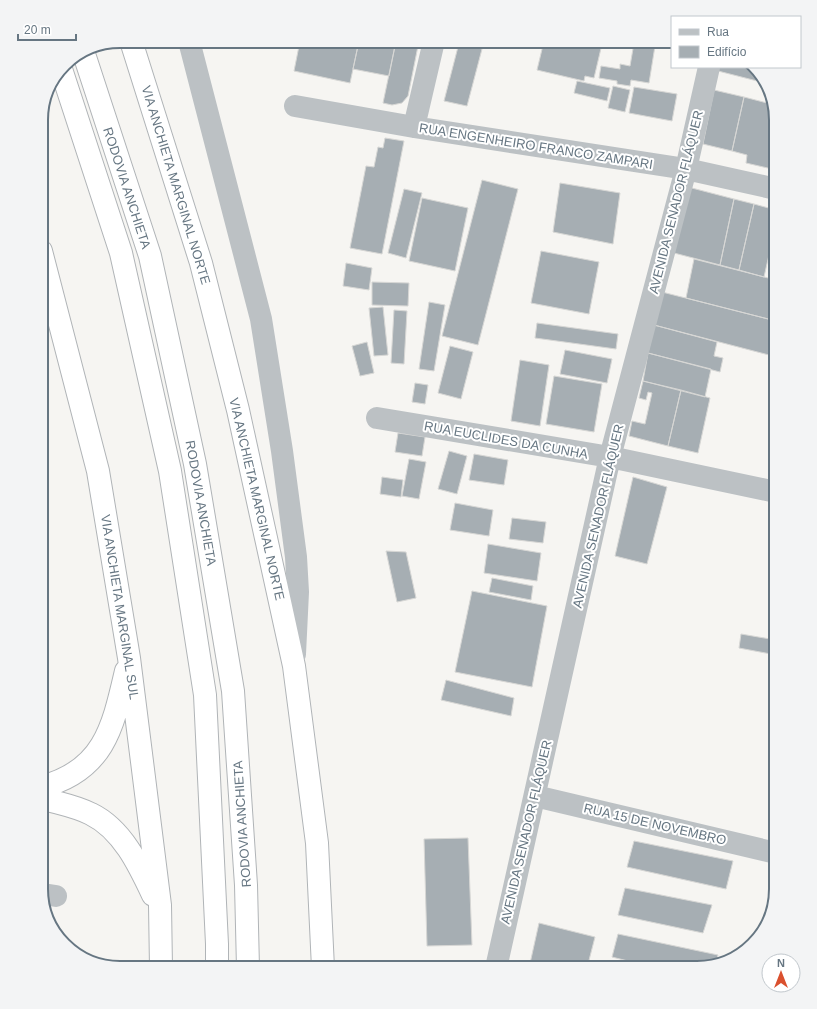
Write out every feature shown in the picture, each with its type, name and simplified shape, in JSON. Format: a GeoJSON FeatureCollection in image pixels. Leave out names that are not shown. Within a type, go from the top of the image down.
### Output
{"type":"FeatureCollection","features":[{"type":"Feature","properties":{"kind":"highway","name":"VIA ANCHIETA MARGINAL NORTE"},"geometry":{"type":"LineString","coordinates":[[133,48],[201,263],[238,410],[294,666],[317,843],[323,961]]}},
{"type":"Feature","properties":{"kind":"highway","name":"RODOVIA ANCHIETA"},"geometry":{"type":"LineString","coordinates":[[85,57],[150,256],[195,464],[233,691],[246,886],[248,961]]}},
{"type":"Feature","properties":{"kind":"highway","name":"RODOVIA ANCHIETA"},"geometry":{"type":"LineString","coordinates":[[63,76],[121,254],[170,471],[205,695],[217,961]]}},
{"type":"Feature","properties":{"kind":"highway","name":"VIA ANCHIETA MARGINAL SUL"},"geometry":{"type":"LineString","coordinates":[[48,278],[98,471],[130,658],[160,910],[161,961]]}},
{"type":"Feature","properties":{"kind":"highway"},"geometry":{"type":"LineString","coordinates":[[48,785],[74,774],[96,755],[110,728],[130,658]]}},
{"type":"Feature","properties":{"kind":"highway"},"geometry":{"type":"LineString","coordinates":[[48,800],[89,813],[108,825],[130,852],[160,910]]}},
{"type":"Feature","properties":{"kind":"street"},"geometry":{"type":"LineString","coordinates":[[191,48],[262,319],[296,556],[298,592],[294,666]]}},
{"type":"Feature","properties":{"kind":"street"},"geometry":{"type":"LineString","coordinates":[[414,127],[432,48]]}},
{"type":"Feature","properties":{"kind":"street","name":"AVENIDA SENADOR FLÁQUER"},"geometry":{"type":"LineString","coordinates":[[498,961],[610,457],[686,169],[709,68]]}},
{"type":"Feature","properties":{"kind":"street","name":"RUA ENGENHEIRO FRANCO ZAMPARI"},"geometry":{"type":"LineString","coordinates":[[295,106],[414,127],[686,169],[769,187]]}},
{"type":"Feature","properties":{"kind":"street","name":"RUA EUCLIDES DA CUNHA"},"geometry":{"type":"LineString","coordinates":[[377,418],[610,457],[769,491]]}},
{"type":"Feature","properties":{"kind":"street","name":"RUA 15 DE NOVEMBRO"},"geometry":{"type":"LineString","coordinates":[[535,796],[769,851]]}},
{"type":"Feature","properties":{"kind":"building"},"geometry":{"type":"Polygon","coordinates":[[[299,48],[358,48],[350,83],[294,71],[299,48]]]}},
{"type":"Feature","properties":{"kind":"building"},"geometry":{"type":"Polygon","coordinates":[[[358,48],[395,48],[389,76],[353,69],[358,48]]]}},
{"type":"Feature","properties":{"kind":"building"},"geometry":{"type":"Polygon","coordinates":[[[395,48],[418,48],[408,96],[402,103],[392,105],[383,103],[395,48]]]}},
{"type":"Feature","properties":{"kind":"building"},"geometry":{"type":"Polygon","coordinates":[[[458,48],[482,49],[467,106],[444,101],[458,48]]]}},
{"type":"Feature","properties":{"kind":"building"},"geometry":{"type":"Polygon","coordinates":[[[542,48],[601,48],[594,78],[585,76],[584,81],[537,70],[542,48]]]}},
{"type":"Feature","properties":{"kind":"building"},"geometry":{"type":"Polygon","coordinates":[[[633,48],[655,48],[649,83],[631,80],[630,86],[617,84],[617,81],[599,78],[601,66],[620,69],[620,64],[630,66],[633,48]]]}},
{"type":"Feature","properties":{"kind":"building"},"geometry":{"type":"Polygon","coordinates":[[[719,68],[747,68],[758,81],[718,71],[719,68]]]}},
{"type":"Feature","properties":{"kind":"building"},"geometry":{"type":"Polygon","coordinates":[[[577,81],[610,88],[607,101],[574,93],[577,81]]]}},
{"type":"Feature","properties":{"kind":"building"},"geometry":{"type":"Polygon","coordinates":[[[613,86],[630,90],[625,112],[608,108],[613,86]]]}},
{"type":"Feature","properties":{"kind":"building"},"geometry":{"type":"Polygon","coordinates":[[[634,87],[677,94],[672,121],[629,113],[634,87]]]}},
{"type":"Feature","properties":{"kind":"building"},"geometry":{"type":"Polygon","coordinates":[[[714,90],[744,97],[732,151],[703,144],[714,90]]]}},
{"type":"Feature","properties":{"kind":"building"},"geometry":{"type":"Polygon","coordinates":[[[744,97],[767,103],[769,120],[769,168],[746,163],[747,155],[732,151],[744,97]]]}},
{"type":"Feature","properties":{"kind":"building"},"geometry":{"type":"Polygon","coordinates":[[[385,138],[404,141],[382,254],[350,248],[366,166],[374,167],[378,147],[383,148],[385,138]]]}},
{"type":"Feature","properties":{"kind":"building"},"geometry":{"type":"Polygon","coordinates":[[[482,180],[518,189],[478,345],[442,336],[482,180]]]}},
{"type":"Feature","properties":{"kind":"building"},"geometry":{"type":"Polygon","coordinates":[[[560,183],[620,193],[613,244],[553,232],[560,183]]]}},
{"type":"Feature","properties":{"kind":"building"},"geometry":{"type":"Polygon","coordinates":[[[688,187],[734,199],[720,265],[674,253],[688,187]]]}},
{"type":"Feature","properties":{"kind":"building"},"geometry":{"type":"Polygon","coordinates":[[[404,189],[422,193],[406,258],[388,253],[404,189]]]}},
{"type":"Feature","properties":{"kind":"building"},"geometry":{"type":"Polygon","coordinates":[[[422,198],[468,208],[455,271],[409,261],[422,198]]]}},
{"type":"Feature","properties":{"kind":"building"},"geometry":{"type":"Polygon","coordinates":[[[734,199],[754,204],[739,270],[720,265],[734,199]]]}},
{"type":"Feature","properties":{"kind":"building"},"geometry":{"type":"Polygon","coordinates":[[[754,204],[769,208],[769,255],[764,277],[739,270],[754,204]]]}},
{"type":"Feature","properties":{"kind":"building"},"geometry":{"type":"Polygon","coordinates":[[[541,251],[599,262],[589,314],[531,303],[541,251]]]}},
{"type":"Feature","properties":{"kind":"building"},"geometry":{"type":"Polygon","coordinates":[[[694,259],[769,278],[769,319],[686,298],[694,259]]]}},
{"type":"Feature","properties":{"kind":"building"},"geometry":{"type":"Polygon","coordinates":[[[346,263],[372,268],[369,290],[343,286],[346,263]]]}},
{"type":"Feature","properties":{"kind":"building"},"geometry":{"type":"Polygon","coordinates":[[[372,282],[409,283],[408,306],[372,305],[372,282]]]}},
{"type":"Feature","properties":{"kind":"building"},"geometry":{"type":"Polygon","coordinates":[[[662,292],[769,319],[769,355],[654,325],[662,292]]]}},
{"type":"Feature","properties":{"kind":"building"},"geometry":{"type":"Polygon","coordinates":[[[429,302],[445,305],[434,371],[419,369],[429,302]]]}},
{"type":"Feature","properties":{"kind":"building"},"geometry":{"type":"Polygon","coordinates":[[[383,307],[388,355],[374,356],[369,308],[383,307]]]}},
{"type":"Feature","properties":{"kind":"building"},"geometry":{"type":"Polygon","coordinates":[[[394,310],[407,311],[404,364],[391,363],[394,310]]]}},
{"type":"Feature","properties":{"kind":"building"},"geometry":{"type":"Polygon","coordinates":[[[537,323],[618,334],[616,349],[535,338],[537,323]]]}},
{"type":"Feature","properties":{"kind":"building"},"geometry":{"type":"Polygon","coordinates":[[[654,325],[717,342],[714,356],[723,358],[720,372],[648,353],[654,325]]]}},
{"type":"Feature","properties":{"kind":"building"},"geometry":{"type":"Polygon","coordinates":[[[367,342],[374,373],[360,376],[352,346],[367,342]]]}},
{"type":"Feature","properties":{"kind":"building"},"geometry":{"type":"Polygon","coordinates":[[[450,346],[473,352],[461,399],[438,393],[450,346]]]}},
{"type":"Feature","properties":{"kind":"building"},"geometry":{"type":"Polygon","coordinates":[[[565,350],[612,359],[607,383],[560,374],[565,350]]]}},
{"type":"Feature","properties":{"kind":"building"},"geometry":{"type":"Polygon","coordinates":[[[648,353],[711,369],[705,397],[643,381],[648,353]]]}},
{"type":"Feature","properties":{"kind":"building"},"geometry":{"type":"Polygon","coordinates":[[[520,360],[549,365],[540,426],[511,421],[520,360]]]}},
{"type":"Feature","properties":{"kind":"building"},"geometry":{"type":"Polygon","coordinates":[[[554,376],[602,384],[594,432],[546,424],[554,376]]]}},
{"type":"Feature","properties":{"kind":"building"},"geometry":{"type":"Polygon","coordinates":[[[643,381],[681,390],[668,446],[629,436],[632,421],[645,424],[652,393],[648,392],[646,400],[639,398],[643,381]]]}},
{"type":"Feature","properties":{"kind":"building"},"geometry":{"type":"Polygon","coordinates":[[[415,383],[428,385],[425,404],[412,402],[415,383]]]}},
{"type":"Feature","properties":{"kind":"building"},"geometry":{"type":"Polygon","coordinates":[[[681,390],[710,398],[698,453],[668,446],[681,390]]]}},
{"type":"Feature","properties":{"kind":"building"},"geometry":{"type":"Polygon","coordinates":[[[398,433],[425,437],[422,456],[395,452],[398,433]]]}},
{"type":"Feature","properties":{"kind":"building"},"geometry":{"type":"Polygon","coordinates":[[[449,451],[467,456],[457,494],[438,489],[449,451]]]}},
{"type":"Feature","properties":{"kind":"building"},"geometry":{"type":"Polygon","coordinates":[[[474,454],[508,460],[504,485],[469,480],[474,454]]]}},
{"type":"Feature","properties":{"kind":"building"},"geometry":{"type":"Polygon","coordinates":[[[409,459],[426,462],[419,499],[402,496],[409,459]]]}},
{"type":"Feature","properties":{"kind":"building"},"geometry":{"type":"Polygon","coordinates":[[[382,477],[403,480],[401,497],[380,494],[382,477]]]}},
{"type":"Feature","properties":{"kind":"building"},"geometry":{"type":"Polygon","coordinates":[[[633,477],[667,487],[647,564],[615,556],[633,477]]]}},
{"type":"Feature","properties":{"kind":"building"},"geometry":{"type":"Polygon","coordinates":[[[455,503],[493,510],[489,536],[450,530],[455,503]]]}},
{"type":"Feature","properties":{"kind":"building"},"geometry":{"type":"Polygon","coordinates":[[[512,518],[546,522],[543,543],[509,539],[512,518]]]}},
{"type":"Feature","properties":{"kind":"building"},"geometry":{"type":"Polygon","coordinates":[[[488,544],[541,553],[537,581],[484,573],[488,544]]]}},
{"type":"Feature","properties":{"kind":"building"},"geometry":{"type":"Polygon","coordinates":[[[386,551],[406,552],[416,598],[397,602],[386,551]]]}},
{"type":"Feature","properties":{"kind":"building"},"geometry":{"type":"Polygon","coordinates":[[[492,578],[533,586],[531,600],[489,592],[492,578]]]}},
{"type":"Feature","properties":{"kind":"building"},"geometry":{"type":"Polygon","coordinates":[[[472,591],[547,606],[532,687],[455,672],[472,591]]]}},
{"type":"Feature","properties":{"kind":"building"},"geometry":{"type":"Polygon","coordinates":[[[741,634],[769,639],[769,654],[739,648],[741,634]]]}},
{"type":"Feature","properties":{"kind":"building"},"geometry":{"type":"Polygon","coordinates":[[[446,680],[514,698],[511,716],[441,700],[446,680]]]}},
{"type":"Feature","properties":{"kind":"building"},"geometry":{"type":"Polygon","coordinates":[[[468,838],[472,945],[427,946],[424,839],[468,838]]]}},
{"type":"Feature","properties":{"kind":"building"},"geometry":{"type":"Polygon","coordinates":[[[634,841],[733,861],[726,889],[627,867],[634,841]]]}},
{"type":"Feature","properties":{"kind":"building"},"geometry":{"type":"Polygon","coordinates":[[[625,888],[712,905],[703,933],[618,915],[625,888]]]}},
{"type":"Feature","properties":{"kind":"building"},"geometry":{"type":"Polygon","coordinates":[[[539,923],[595,937],[589,961],[531,961],[539,923]]]}},
{"type":"Feature","properties":{"kind":"building"},"geometry":{"type":"Polygon","coordinates":[[[618,934],[718,955],[716,959],[697,961],[628,961],[612,957],[618,934]]]}}]}
